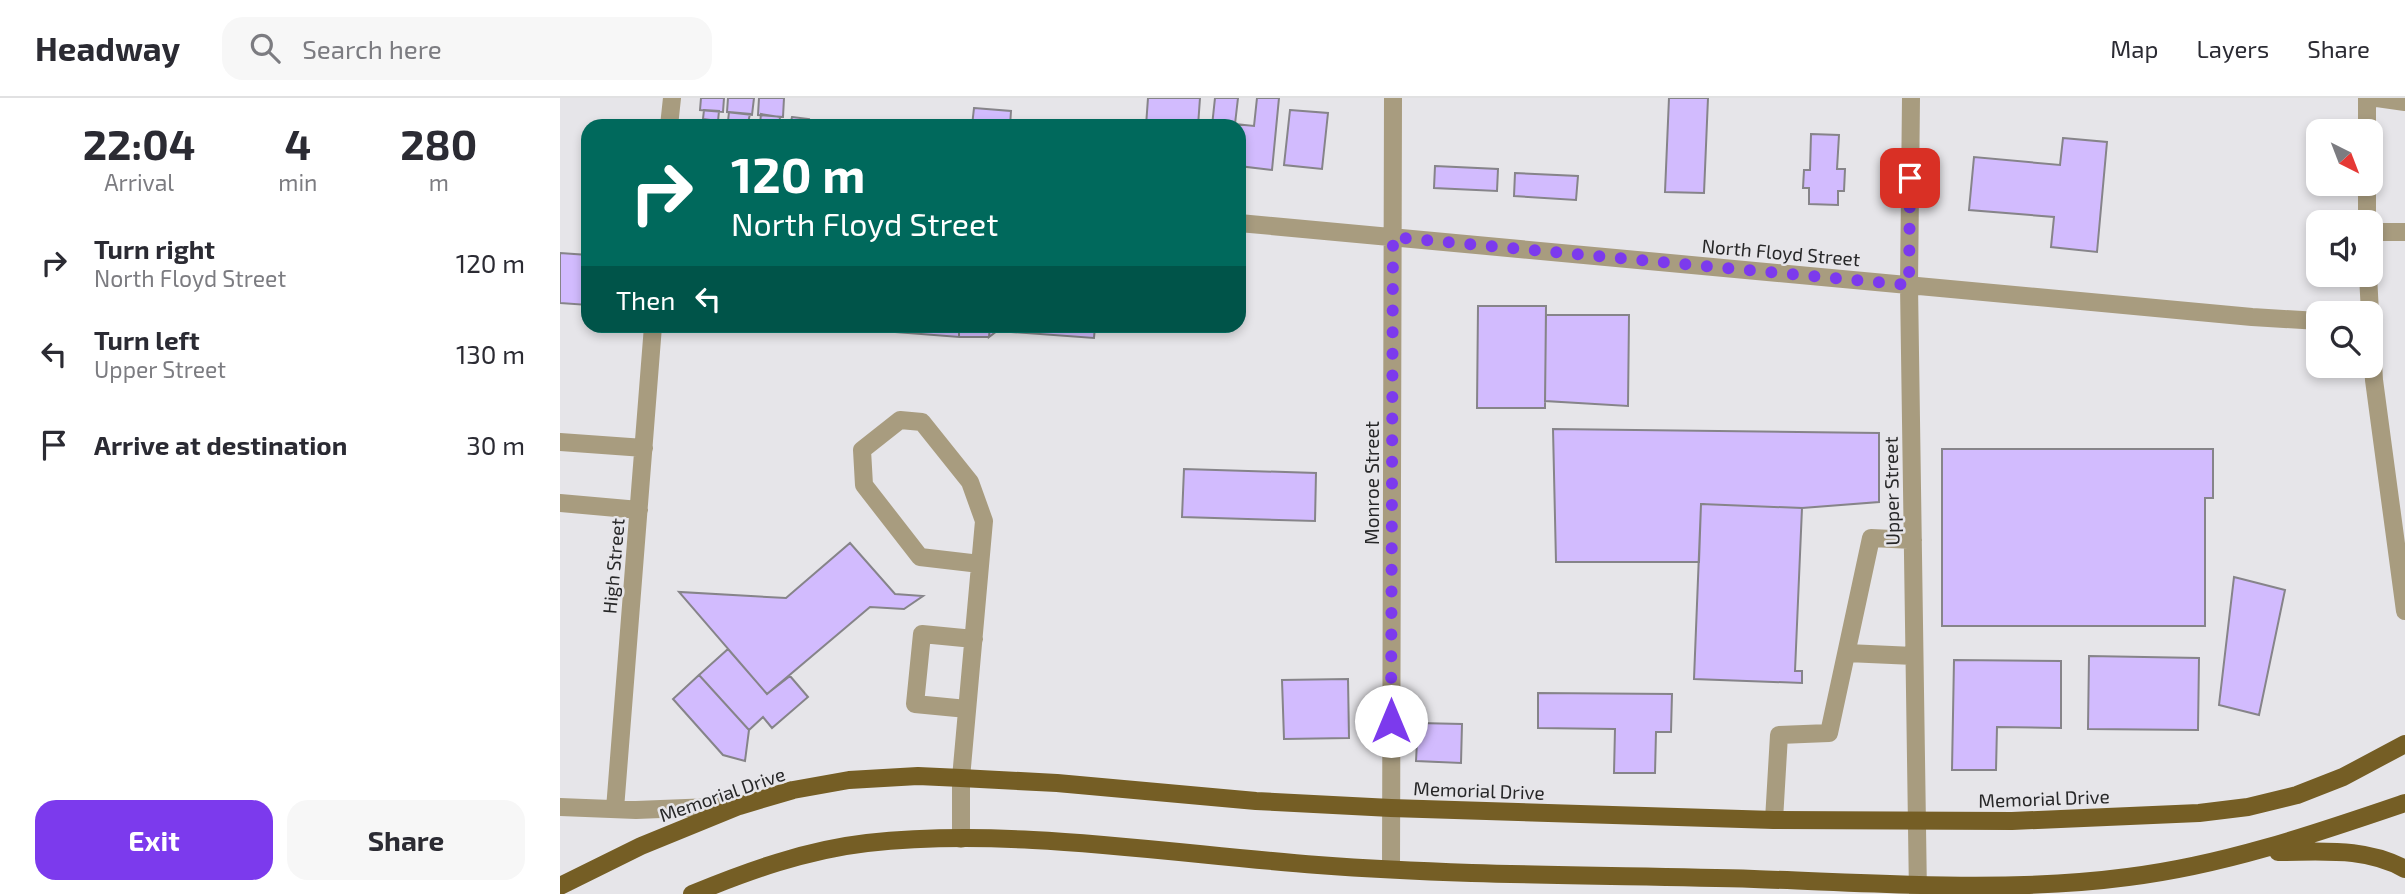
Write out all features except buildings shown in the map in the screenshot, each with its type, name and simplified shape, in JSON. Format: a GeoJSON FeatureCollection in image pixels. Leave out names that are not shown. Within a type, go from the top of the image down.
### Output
{"type":"FeatureCollection","features":[{"type":"Feature","properties":{"kind":"main road","name":"Memorial Drive"},"geometry":{"type":"LineString","coordinates":[[560,886],[641,846],[740,806],[793,790],[849,780],[918,776],[1058,783],[1256,801],[1391,808],[1774,820],[1917,822],[2092,818],[2199,813],[2248,807],[2297,795],[2343,777],[2405,744]]}},
{"type":"Feature","properties":{"kind":"main road"},"geometry":{"type":"LineString","coordinates":[[692,894],[749,871],[806,854],[864,843],[923,839],[1037,841],[1391,869],[1918,889],[2029,885],[2125,878],[2207,864],[2287,844],[2405,803]]}},
{"type":"Feature","properties":{"kind":"main road"},"geometry":{"type":"LineString","coordinates":[[2257,852],[2360,853],[2390,860],[2405,869]]}},
{"type":"Feature","properties":{"kind":"street"},"geometry":{"type":"LineString","coordinates":[[670,119],[671,98]]}},
{"type":"Feature","properties":{"kind":"street","name":"Monroe Street"},"geometry":{"type":"LineString","coordinates":[[1391,869],[1393,98]]}},
{"type":"Feature","properties":{"kind":"street","name":"Upper Street"},"geometry":{"type":"LineString","coordinates":[[1911,98],[1909,285],[1918,889]]}},
{"type":"Feature","properties":{"kind":"street"},"geometry":{"type":"LineString","coordinates":[[2367,98],[2367,119]]}},
{"type":"Feature","properties":{"kind":"street"},"geometry":{"type":"LineString","coordinates":[[2376,98],[2405,102]]}},
{"type":"Feature","properties":{"kind":"street","name":"North Floyd Street"},"geometry":{"type":"LineString","coordinates":[[1246,224],[2306,320]]}},
{"type":"Feature","properties":{"kind":"street"},"geometry":{"type":"LineString","coordinates":[[2383,232],[2405,232]]}},
{"type":"Feature","properties":{"kind":"street","name":"High Street"},"geometry":{"type":"LineString","coordinates":[[615,809],[652,333]]}},
{"type":"Feature","properties":{"kind":"street"},"geometry":{"type":"LineString","coordinates":[[2374,378],[2401,549],[2405,611]]}},
{"type":"Feature","properties":{"kind":"street"},"geometry":{"type":"LineString","coordinates":[[961,839],[961,778],[984,521],[970,482],[922,422],[900,420],[862,450],[864,485],[920,557],[980,565]]}},
{"type":"Feature","properties":{"kind":"street"},"geometry":{"type":"LineString","coordinates":[[560,442],[644,448]]}},
{"type":"Feature","properties":{"kind":"street"},"geometry":{"type":"LineString","coordinates":[[560,503],[639,510]]}},
{"type":"Feature","properties":{"kind":"street"},"geometry":{"type":"LineString","coordinates":[[1774,820],[1779,735],[1829,733],[1871,538],[1913,540]]}},
{"type":"Feature","properties":{"kind":"street"},"geometry":{"type":"LineString","coordinates":[[967,709],[915,704],[916,692],[922,634],[974,639]]}},
{"type":"Feature","properties":{"kind":"street"},"geometry":{"type":"LineString","coordinates":[[1847,653],[1914,656]]}},
{"type":"Feature","properties":{"kind":"street"},"geometry":{"type":"LineString","coordinates":[[560,807],[615,809],[740,806]]}},
{"type":"Feature","properties":{"kind":"route"},"geometry":{"type":"LineString","coordinates":[[1391,721],[1393,237],[1909,285],[1910,178]]}}]}
